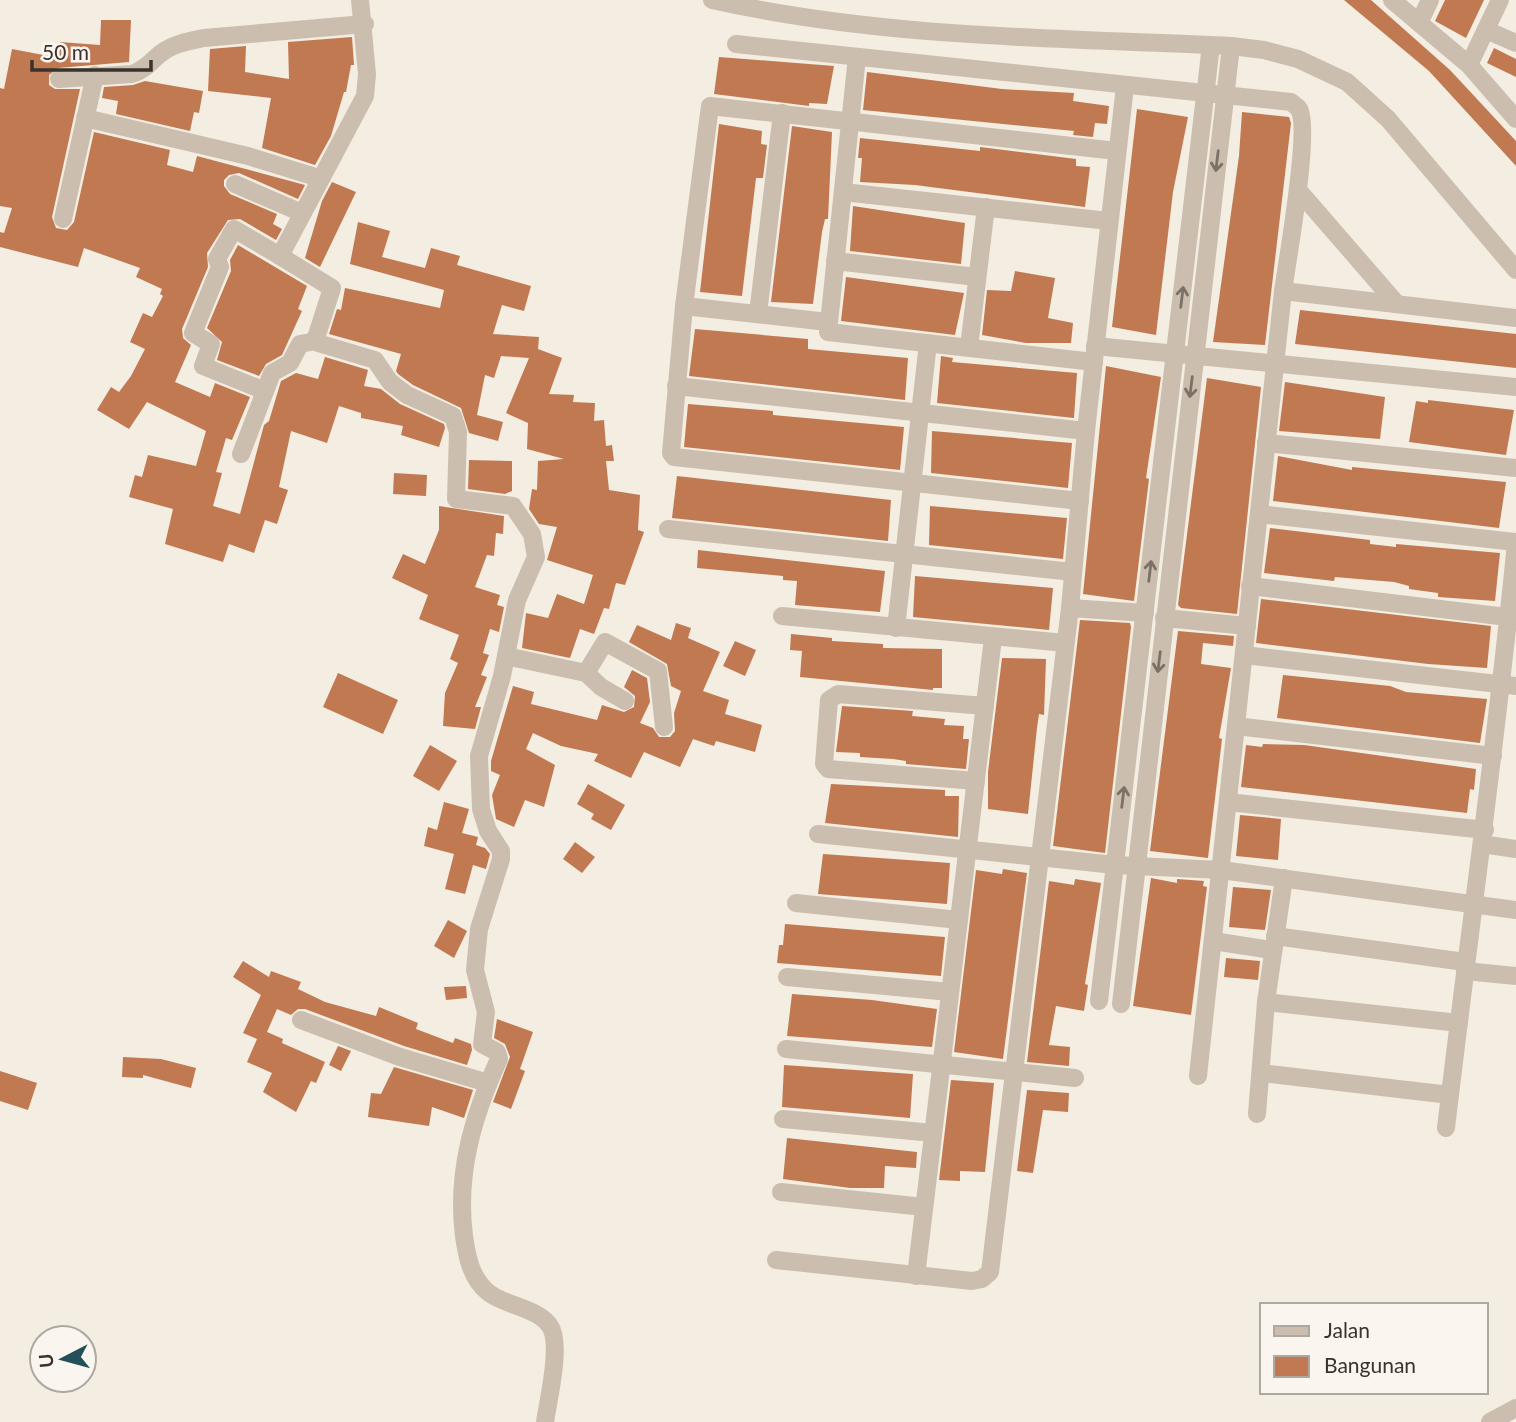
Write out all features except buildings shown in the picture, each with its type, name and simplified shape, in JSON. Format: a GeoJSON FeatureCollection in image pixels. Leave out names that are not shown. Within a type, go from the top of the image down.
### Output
{"type":"FeatureCollection","features":[{"type":"Feature","properties":{"kind":"street"},"geometry":{"type":"LineString","coordinates":[[280,256],[319,178],[359,111],[365,96],[365,24],[360,0]]}},
{"type":"Feature","properties":{"kind":"street"},"geometry":{"type":"LineString","coordinates":[[712,0],[768,13],[1013,37],[1231,46],[1298,59],[1348,82],[1388,119],[1516,270]]}},
{"type":"Feature","properties":{"kind":"street"},"geometry":{"type":"LineString","coordinates":[[1392,0],[1469,65],[1512,112]]}},
{"type":"Feature","properties":{"kind":"street"},"geometry":{"type":"LineString","coordinates":[[1419,23],[1430,0]]}},
{"type":"Feature","properties":{"kind":"street"},"geometry":{"type":"LineString","coordinates":[[1469,65],[1500,0]]}},
{"type":"Feature","properties":{"kind":"street"},"geometry":{"type":"LineString","coordinates":[[59,79],[143,71],[162,52],[180,43],[204,38],[365,24]]}},
{"type":"Feature","properties":{"kind":"street"},"geometry":{"type":"LineString","coordinates":[[1486,30],[1516,43]]}},
{"type":"Feature","properties":{"kind":"street"},"geometry":{"type":"LineString","coordinates":[[736,44],[1125,86],[1206,94],[1225,93],[1291,102],[1299,109],[1302,120],[1298,190],[1283,290],[1198,1076]]}},
{"type":"Feature","properties":{"kind":"street"},"geometry":{"type":"LineString","coordinates":[[1099,1001],[1211,45]]}},
{"type":"Feature","properties":{"kind":"street"},"geometry":{"type":"LineString","coordinates":[[1121,1004],[1231,46]]}},
{"type":"Feature","properties":{"kind":"street"},"geometry":{"type":"LineString","coordinates":[[857,57],[828,332],[834,335],[969,347],[1094,354],[1175,354],[1516,387]]}},
{"type":"Feature","properties":{"kind":"street"},"geometry":{"type":"LineString","coordinates":[[64,219],[96,75]]}},
{"type":"Feature","properties":{"kind":"street"},"geometry":{"type":"LineString","coordinates":[[776,1260],[977,1281],[990,1272],[1070,608],[1094,354],[1125,86]]}},
{"type":"Feature","properties":{"kind":"street"},"geometry":{"type":"LineString","coordinates":[[1080,501],[674,457],[676,386],[684,306],[710,106],[1117,150]]}},
{"type":"Feature","properties":{"kind":"street"},"geometry":{"type":"LineString","coordinates":[[758,314],[782,113]]}},
{"type":"Feature","properties":{"kind":"street"},"geometry":{"type":"LineString","coordinates":[[85,118],[248,156],[319,178]]}},
{"type":"Feature","properties":{"kind":"street"},"geometry":{"type":"LineString","coordinates":[[235,184],[302,213]]}},
{"type":"Feature","properties":{"kind":"street"},"geometry":{"type":"LineString","coordinates":[[1298,190],[1396,303]]}},
{"type":"Feature","properties":{"kind":"street"},"geometry":{"type":"LineString","coordinates":[[843,192],[1109,221]]}},
{"type":"Feature","properties":{"kind":"street"},"geometry":{"type":"LineString","coordinates":[[969,347],[986,207]]}},
{"type":"Feature","properties":{"kind":"street"},"geometry":{"type":"LineString","coordinates":[[265,391],[203,366],[211,344],[193,333],[220,267],[217,261],[234,229],[332,288],[316,341]]}},
{"type":"Feature","properties":{"kind":"street"},"geometry":{"type":"LineString","coordinates":[[835,261],[977,277]]}},
{"type":"Feature","properties":{"kind":"street"},"geometry":{"type":"LineString","coordinates":[[1283,290],[1516,317]]}},
{"type":"Feature","properties":{"kind":"street"},"geometry":{"type":"LineString","coordinates":[[684,306],[828,321]]}},
{"type":"Feature","properties":{"kind":"street"},"geometry":{"type":"LineString","coordinates":[[241,454],[272,373],[290,363],[297,346],[316,341]]}},
{"type":"Feature","properties":{"kind":"street"},"geometry":{"type":"LineString","coordinates":[[316,341],[320,345],[375,360],[390,382],[407,395],[453,415],[458,432],[456,499],[513,506],[532,534],[536,557],[517,600],[506,656],[479,756],[481,809],[488,831],[501,851],[501,859],[479,929],[475,970],[486,1012],[482,1044],[497,1052],[499,1059],[488,1083],[462,1172],[460,1202],[470,1270],[489,1293],[544,1320],[551,1327],[553,1372],[545,1422]]}},
{"type":"Feature","properties":{"kind":"street"},"geometry":{"type":"LineString","coordinates":[[896,628],[928,342]]}},
{"type":"Feature","properties":{"kind":"street"},"geometry":{"type":"LineString","coordinates":[[676,386],[1086,431]]}},
{"type":"Feature","properties":{"kind":"street"},"geometry":{"type":"LineString","coordinates":[[1266,443],[1516,468]]}},
{"type":"Feature","properties":{"kind":"street"},"geometry":{"type":"LineString","coordinates":[[1259,514],[1516,542],[1508,685],[1493,756],[1472,903],[1446,1129]]}},
{"type":"Feature","properties":{"kind":"street"},"geometry":{"type":"LineString","coordinates":[[668,529],[1073,572]]}},
{"type":"Feature","properties":{"kind":"street"},"geometry":{"type":"LineString","coordinates":[[1250,586],[1512,618]]}},
{"type":"Feature","properties":{"kind":"street"},"geometry":{"type":"LineString","coordinates":[[1070,608],[1145,613]]}},
{"type":"Feature","properties":{"kind":"street"},"geometry":{"type":"LineString","coordinates":[[782,615],[993,638],[1065,643]]}},
{"type":"Feature","properties":{"kind":"street"},"geometry":{"type":"LineString","coordinates":[[1164,618],[1247,626]]}},
{"type":"Feature","properties":{"kind":"street"},"geometry":{"type":"LineString","coordinates":[[916,1276],[993,638]]}},
{"type":"Feature","properties":{"kind":"street"},"geometry":{"type":"LineString","coordinates":[[586,673],[605,642],[656,669],[661,678],[664,727]]}},
{"type":"Feature","properties":{"kind":"street"},"geometry":{"type":"LineString","coordinates":[[1244,655],[1508,685]]}},
{"type":"Feature","properties":{"kind":"street"},"geometry":{"type":"LineString","coordinates":[[506,656],[586,673],[601,687],[625,701]]}},
{"type":"Feature","properties":{"kind":"street"},"geometry":{"type":"LineString","coordinates":[[976,781],[828,769],[824,764],[829,700],[838,694],[985,706]]}},
{"type":"Feature","properties":{"kind":"street"},"geometry":{"type":"LineString","coordinates":[[1236,726],[1493,756]]}},
{"type":"Feature","properties":{"kind":"street"},"geometry":{"type":"LineString","coordinates":[[1228,802],[1483,837],[1516,849]]}},
{"type":"Feature","properties":{"kind":"street"},"geometry":{"type":"LineString","coordinates":[[818,834],[1135,867],[1221,870],[1516,909]]}},
{"type":"Feature","properties":{"kind":"street"},"geometry":{"type":"LineString","coordinates":[[1257,1114],[1266,1002],[1284,878]]}},
{"type":"Feature","properties":{"kind":"street"},"geometry":{"type":"LineString","coordinates":[[796,904],[959,920]]}},
{"type":"Feature","properties":{"kind":"street"},"geometry":{"type":"LineString","coordinates":[[1213,941],[1273,943],[1516,976]]}},
{"type":"Feature","properties":{"kind":"street"},"geometry":{"type":"LineString","coordinates":[[787,976],[950,992]]}},
{"type":"Feature","properties":{"kind":"street"},"geometry":{"type":"LineString","coordinates":[[1266,1002],[1459,1023]]}},
{"type":"Feature","properties":{"kind":"street"},"geometry":{"type":"LineString","coordinates":[[301,1020],[400,1057],[488,1083]]}},
{"type":"Feature","properties":{"kind":"street"},"geometry":{"type":"LineString","coordinates":[[786,1049],[1074,1078]]}},
{"type":"Feature","properties":{"kind":"street"},"geometry":{"type":"LineString","coordinates":[[1261,1073],[1450,1095]]}},
{"type":"Feature","properties":{"kind":"street"},"geometry":{"type":"LineString","coordinates":[[783,1119],[933,1133]]}},
{"type":"Feature","properties":{"kind":"street"},"geometry":{"type":"LineString","coordinates":[[781,1192],[924,1207]]}},
{"type":"Feature","properties":{"kind":"street"},"geometry":{"type":"LineString","coordinates":[[1490,1422],[1516,1408]]}}]}
